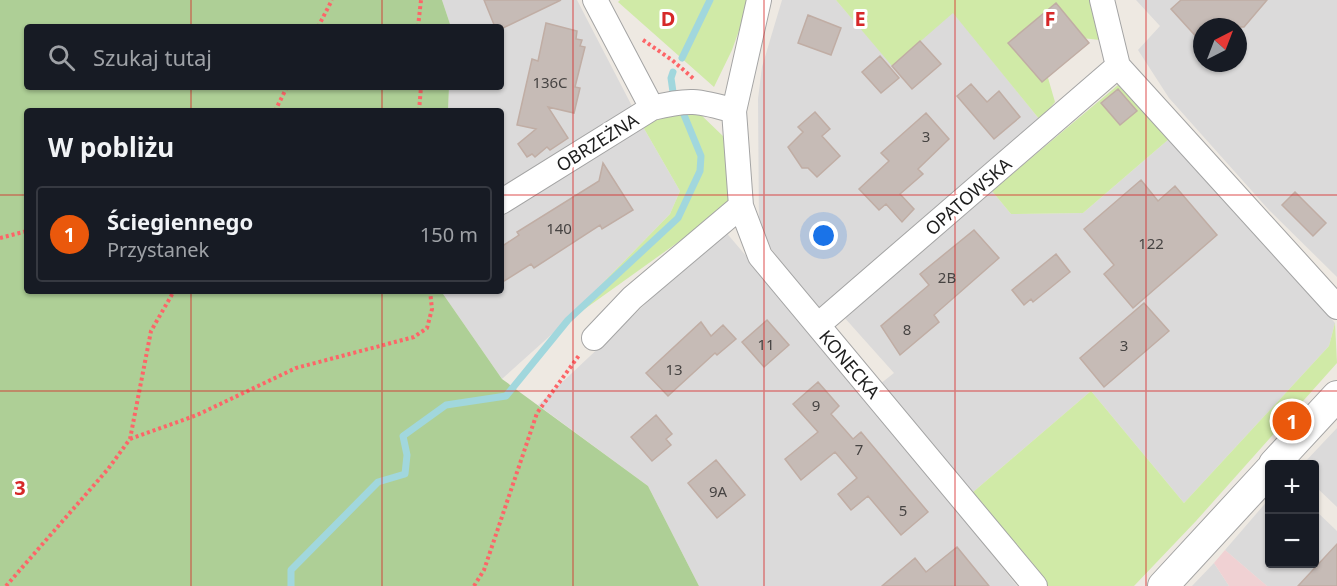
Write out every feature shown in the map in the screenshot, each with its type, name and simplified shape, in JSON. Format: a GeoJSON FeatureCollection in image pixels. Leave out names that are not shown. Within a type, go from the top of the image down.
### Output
{"type":"FeatureCollection","features":[{"type":"Feature","properties":{"kind":"street","name":"OBRZEŻNA"},"geometry":{"type":"LineString","coordinates":[[504,200],[652,108],[595,0]]}},
{"type":"Feature","properties":{"kind":"street","name":"KONECKA"},"geometry":{"type":"LineString","coordinates":[[759,0],[734,111],[741,206],[760,256],[1035,586]]}},
{"type":"Feature","properties":{"kind":"street"},"geometry":{"type":"LineString","coordinates":[[1102,0],[1118,66],[1337,307]]}},
{"type":"Feature","properties":{"kind":"street","name":"OPATOWSKA"},"geometry":{"type":"LineString","coordinates":[[818,325],[1118,66]]}},
{"type":"Feature","properties":{"kind":"street"},"geometry":{"type":"LineString","coordinates":[[652,108],[685,100],[707,103],[734,111]]}},
{"type":"Feature","properties":{"kind":"street"},"geometry":{"type":"LineString","coordinates":[[594,338],[632,297],[741,206]]}},
{"type":"Feature","properties":{"kind":"street"},"geometry":{"type":"LineString","coordinates":[[1279,460],[1337,396]]}},
{"type":"Feature","properties":{"kind":"street"},"geometry":{"type":"LineString","coordinates":[[1163,586],[1265,474]]}},
{"type":"Feature","properties":{"kind":"path"},"geometry":{"type":"LineString","coordinates":[[320,24],[332,0]]}},
{"type":"Feature","properties":{"kind":"path"},"geometry":{"type":"LineString","coordinates":[[418,24],[421,0]]}},
{"type":"Feature","properties":{"kind":"path"},"geometry":{"type":"LineString","coordinates":[[636,36],[687,71],[704,91],[707,103]]}},
{"type":"Feature","properties":{"kind":"path"},"geometry":{"type":"LineString","coordinates":[[276,108],[286,90]]}},
{"type":"Feature","properties":{"kind":"path"},"geometry":{"type":"LineString","coordinates":[[419,108],[421,90]]}},
{"type":"Feature","properties":{"kind":"path"},"geometry":{"type":"LineString","coordinates":[[0,238],[24,232]]}},
{"type":"Feature","properties":{"kind":"path"},"geometry":{"type":"LineString","coordinates":[[6,586],[108,469],[130,439],[151,331],[172,294]]}},
{"type":"Feature","properties":{"kind":"path"},"geometry":{"type":"LineString","coordinates":[[130,439],[197,415],[296,368],[414,337],[427,328],[432,309],[430,294]]}},
{"type":"Feature","properties":{"kind":"path"},"geometry":{"type":"LineString","coordinates":[[474,586],[484,570],[537,413],[563,375],[594,338]]}},
{"type":"Feature","properties":{"kind":"shaded area"},"geometry":{"type":"Polygon","coordinates":[[[442,0],[577,0],[634,110],[504,193],[504,108],[448,108],[449,90],[504,90],[504,24],[450,24],[442,0]]]}},
{"type":"Feature","properties":{"kind":"shaded area"},"geometry":{"type":"Polygon","coordinates":[[[782,0],[836,0],[892,65],[953,12],[1040,120],[818,310],[763,238],[759,228],[758,99],[762,67],[782,0]]]}},
{"type":"Feature","properties":{"kind":"shaded area"},"geometry":{"type":"Polygon","coordinates":[[[1136,0],[1337,0],[1337,277],[1268,209],[1169,98],[1138,50],[1160,26],[1136,0]]]}},
{"type":"Feature","properties":{"kind":"shaded area"},"geometry":{"type":"Polygon","coordinates":[[[642,125],[680,191],[670,214],[561,326],[502,379],[443,294],[504,294],[504,210],[642,125]]]}},
{"type":"Feature","properties":{"kind":"shaded area"},"geometry":{"type":"Polygon","coordinates":[[[1169,139],[1335,323],[1329,346],[1184,503],[1091,391],[972,493],[880,384],[894,373],[843,316],[992,191],[1011,214],[1083,213],[1169,139]]]}},
{"type":"Feature","properties":{"kind":"shaded area"},"geometry":{"type":"Polygon","coordinates":[[[724,230],[886,420],[1017,586],[699,586],[648,486],[538,405],[724,230]]]}},
{"type":"Feature","properties":{"kind":"shaded area"},"geometry":{"type":"Polygon","coordinates":[[[1337,428],[1337,507],[1319,490],[1319,460],[1307,460],[1337,428]]]}},
{"type":"Feature","properties":{"kind":"shaded area"},"geometry":{"type":"Polygon","coordinates":[[[1265,504],[1265,568],[1319,568],[1319,514],[1337,531],[1337,586],[1267,586],[1225,550],[1265,504]]]}},
{"type":"Feature","properties":{"kind":"shaded area"},"geometry":{"type":"Polygon","coordinates":[[[1225,550],[1267,586],[1229,586],[1214,563],[1225,550]]]}},
{"type":"Feature","properties":{"kind":"shaded area"},"geometry":{"type":"Polygon","coordinates":[[[1214,563],[1229,586],[1192,586],[1214,563]]]}},
{"type":"Feature","properties":{"kind":"green space"},"geometry":{"type":"Polygon","coordinates":[[[0,0],[442,0],[450,24],[24,24],[24,90],[449,90],[448,108],[24,108],[24,294],[443,294],[502,379],[648,486],[699,586],[0,586],[0,0]]]}},
{"type":"Feature","properties":{"kind":"green space"},"geometry":{"type":"Polygon","coordinates":[[[620,0],[750,0],[732,50],[714,87],[618,2],[620,0]]]}},
{"type":"Feature","properties":{"kind":"green space"},"geometry":{"type":"Polygon","coordinates":[[[836,0],[1093,0],[1100,40],[1072,37],[1044,64],[1055,102],[1040,120],[953,13],[892,66],[836,0]]]}},
{"type":"Feature","properties":{"kind":"green space"},"geometry":{"type":"Polygon","coordinates":[[[1118,85],[1169,139],[1083,213],[1011,214],[992,191],[1118,85]]]}},
{"type":"Feature","properties":{"kind":"green space"},"geometry":{"type":"Polygon","coordinates":[[[676,107],[699,113],[724,137],[730,205],[561,326],[670,214],[680,191],[642,125],[676,107]]]}},
{"type":"Feature","properties":{"kind":"green space"},"geometry":{"type":"Polygon","coordinates":[[[1335,323],[1337,363],[1196,521],[1134,586],[1048,586],[972,493],[1091,391],[1184,503],[1329,346],[1335,323]]]}},
{"type":"Feature","properties":{"kind":"building"},"geometry":{"type":"Polygon","coordinates":[[[484,0],[561,0],[504,28],[504,24],[494,24],[484,0]]]}},
{"type":"Feature","properties":{"kind":"building"},"geometry":{"type":"Polygon","coordinates":[[[1181,0],[1267,0],[1247,23],[1247,18],[1193,18],[1193,33],[1171,9],[1181,0]]]}},
{"type":"Feature","properties":{"kind":"building"},"geometry":{"type":"Polygon","coordinates":[[[1056,3],[1089,43],[1042,82],[1008,43],[1056,3]]]}},
{"type":"Feature","properties":{"kind":"building"},"geometry":{"type":"Polygon","coordinates":[[[808,15],[841,28],[831,55],[798,43],[808,15]]]}},
{"type":"Feature","properties":{"kind":"building"},"geometry":{"type":"Polygon","coordinates":[[[546,23],[577,31],[576,39],[582,40],[580,46],[585,47],[575,87],[580,88],[574,113],[548,107],[568,138],[550,150],[547,147],[535,157],[532,154],[527,157],[518,144],[536,129],[517,125],[532,59],[538,61],[546,23]]]}},
{"type":"Feature","properties":{"kind":"building"},"geometry":{"type":"Polygon","coordinates":[[[920,41],[941,64],[912,89],[892,66],[920,41]]]}},
{"type":"Feature","properties":{"kind":"building"},"geometry":{"type":"Polygon","coordinates":[[[880,56],[899,78],[881,93],[862,72],[880,56]]]}},
{"type":"Feature","properties":{"kind":"building"},"geometry":{"type":"Polygon","coordinates":[[[971,84],[987,102],[999,91],[1020,117],[994,139],[957,96],[971,84]]]}},
{"type":"Feature","properties":{"kind":"building"},"geometry":{"type":"Polygon","coordinates":[[[1118,89],[1137,111],[1120,125],[1101,103],[1118,89]]]}},
{"type":"Feature","properties":{"kind":"building"},"geometry":{"type":"Polygon","coordinates":[[[815,112],[830,129],[822,136],[840,156],[817,177],[808,168],[802,168],[788,147],[803,132],[798,127],[815,112]]]}},
{"type":"Feature","properties":{"kind":"building"},"geometry":{"type":"Polygon","coordinates":[[[926,113],[949,139],[918,169],[923,174],[900,194],[914,209],[902,222],[886,204],[879,210],[859,189],[889,161],[881,153],[926,113]]]}},
{"type":"Feature","properties":{"kind":"building"},"geometry":{"type":"Polygon","coordinates":[[[603,163],[633,210],[602,229],[600,225],[534,268],[531,264],[504,281],[504,245],[519,235],[517,232],[599,181],[603,163]]]}},
{"type":"Feature","properties":{"kind":"building"},"geometry":{"type":"Polygon","coordinates":[[[1141,180],[1158,201],[1175,186],[1217,235],[1133,308],[1104,274],[1114,265],[1084,229],[1141,180]]]}},
{"type":"Feature","properties":{"kind":"building"},"geometry":{"type":"Polygon","coordinates":[[[1295,192],[1326,223],[1313,236],[1282,205],[1295,192]]]}},
{"type":"Feature","properties":{"kind":"building"},"geometry":{"type":"Polygon","coordinates":[[[974,230],[999,258],[934,315],[939,322],[900,355],[881,326],[929,285],[920,274],[974,230]]]}},
{"type":"Feature","properties":{"kind":"building"},"geometry":{"type":"Polygon","coordinates":[[[1056,254],[1070,272],[1033,302],[1031,299],[1024,305],[1012,290],[1056,254]]]}},
{"type":"Feature","properties":{"kind":"building"},"geometry":{"type":"Polygon","coordinates":[[[1144,303],[1169,331],[1104,387],[1080,358],[1144,303]]]}},
{"type":"Feature","properties":{"kind":"building"},"geometry":{"type":"Polygon","coordinates":[[[767,320],[789,345],[764,367],[742,342],[767,320]]]}},
{"type":"Feature","properties":{"kind":"building"},"geometry":{"type":"Polygon","coordinates":[[[701,322],[711,336],[723,325],[736,339],[717,355],[715,353],[668,396],[646,373],[701,322]]]}},
{"type":"Feature","properties":{"kind":"building"},"geometry":{"type":"Polygon","coordinates":[[[818,382],[839,406],[831,414],[853,439],[861,432],[928,512],[901,535],[868,496],[851,510],[838,494],[857,478],[835,452],[801,480],[785,459],[818,432],[793,404],[818,382]]]}},
{"type":"Feature","properties":{"kind":"building"},"geometry":{"type":"Polygon","coordinates":[[[656,415],[672,434],[666,439],[671,445],[652,461],[631,437],[656,415]]]}},
{"type":"Feature","properties":{"kind":"building"},"geometry":{"type":"Polygon","coordinates":[[[716,460],[745,495],[717,518],[688,483],[716,460]]]}},
{"type":"Feature","properties":{"kind":"building"},"geometry":{"type":"Polygon","coordinates":[[[1337,544],[1337,586],[1298,586],[1315,568],[1319,568],[1319,563],[1337,544]]]}},
{"type":"Feature","properties":{"kind":"building"},"geometry":{"type":"Polygon","coordinates":[[[957,547],[989,586],[882,586],[915,558],[926,572],[957,547]]]}},
{"type":"Feature","properties":{"kind":"waterway"},"geometry":{"type":"LineString","coordinates":[[682,58],[710,0]]}},
{"type":"Feature","properties":{"kind":"waterway"},"geometry":{"type":"LineString","coordinates":[[673,72],[671,78],[673,92]]}},
{"type":"Feature","properties":{"kind":"waterway"},"geometry":{"type":"LineString","coordinates":[[291,586],[291,570],[378,482],[405,474],[407,455],[403,436],[446,405],[506,396],[568,320],[678,218],[700,171],[701,156],[682,110]]}},
{"type":"Feature","properties":{"kind":"place","name":"Ściegiennego"},"geometry":{"type":"Point","coordinates":[1292,421]}}]}
